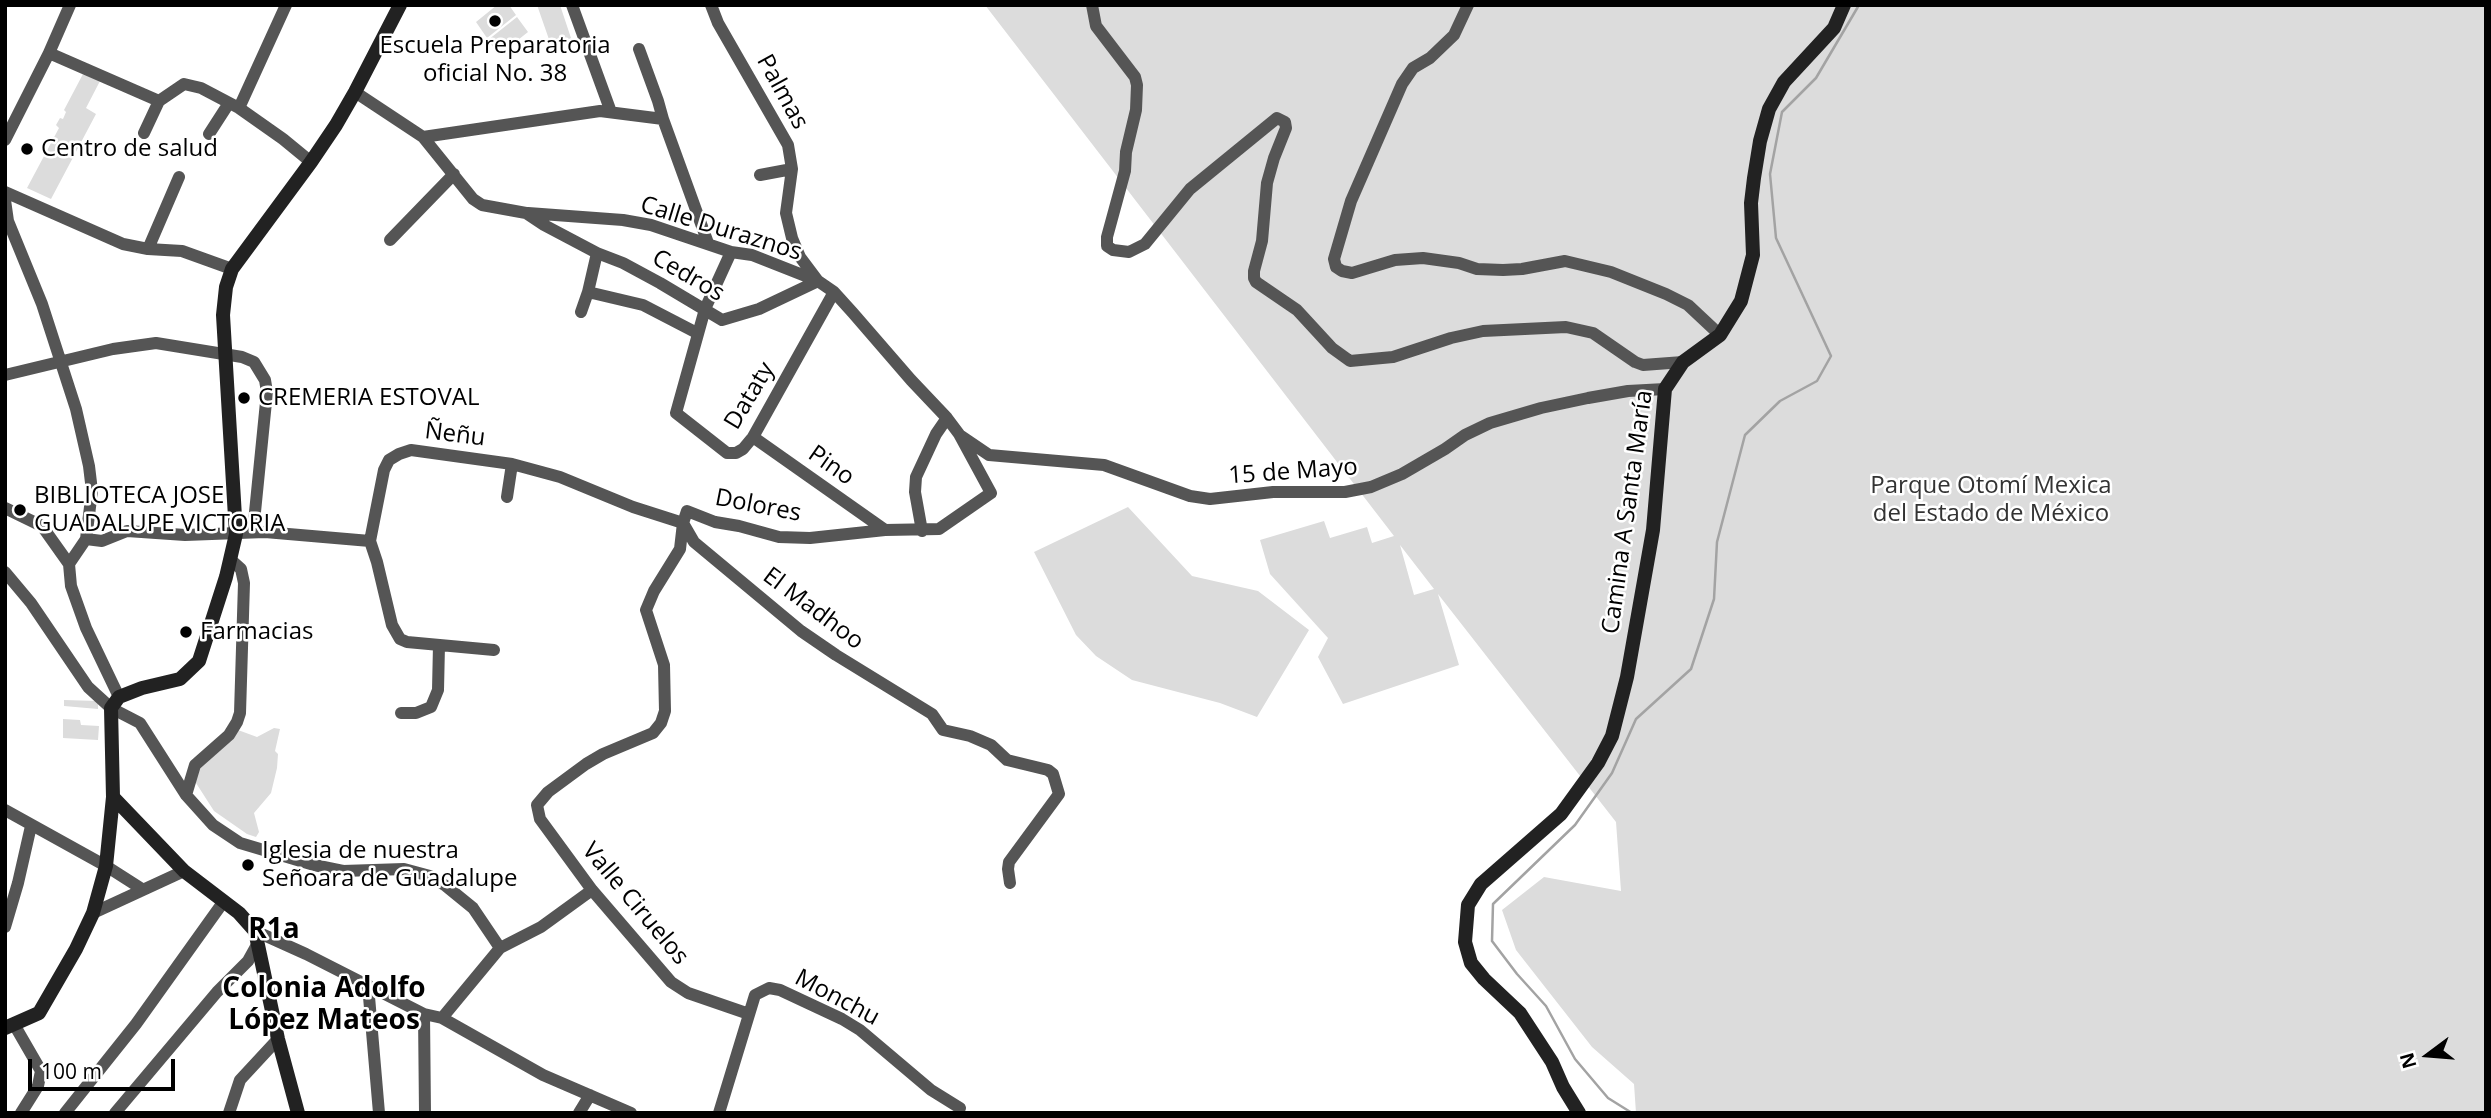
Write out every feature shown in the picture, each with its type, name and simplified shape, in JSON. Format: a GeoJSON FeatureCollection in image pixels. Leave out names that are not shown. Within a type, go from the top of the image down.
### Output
{"type":"FeatureCollection","features":[{"type":"Feature","properties":{"kind":"main road"},"geometry":{"type":"LineString","coordinates":[[10,1027],[39,1013],[76,949],[93,912],[106,866],[113,797],[115,703],[142,688],[180,679],[199,661],[231,560],[236,534],[224,301],[232,269],[311,162],[355,92],[400,5]]}},
{"type":"Feature","properties":{"kind":"main road","name":"Camina A Santa María"},"geometry":{"type":"LineString","coordinates":[[1579,1113],[1552,1062],[1526,1022],[1471,963],[1465,942],[1468,905],[1481,884],[1561,814],[1598,764],[1612,736],[1627,677],[1653,530],[1665,389],[1683,362],[1720,335],[1741,300],[1751,266],[1754,178],[1769,109],[1784,82],[1834,28],[1844,5]]}},
{"type":"Feature","properties":{"kind":"main road"},"geometry":{"type":"LineString","coordinates":[[113,797],[184,872],[224,901],[256,937],[278,1039],[298,1113]]}},
{"type":"Feature","properties":{"kind":"street"},"geometry":{"type":"LineString","coordinates":[[5,140],[70,5]]}},
{"type":"Feature","properties":{"kind":"street"},"geometry":{"type":"LineString","coordinates":[[209,134],[234,106],[286,5]]}},
{"type":"Feature","properties":{"kind":"street"},"geometry":{"type":"LineString","coordinates":[[572,5],[611,111]]}},
{"type":"Feature","properties":{"kind":"street","name":"Palmas"},"geometry":{"type":"LineString","coordinates":[[711,5],[718,23],[788,145],[792,169],[786,205],[787,222],[800,257],[818,281]]}},
{"type":"Feature","properties":{"kind":"street"},"geometry":{"type":"LineString","coordinates":[[1092,5],[1096,26],[1135,77],[1137,85],[1136,110],[1126,152],[1125,171],[1107,237],[1107,246],[1113,250],[1129,253],[1145,244],[1190,189],[1277,118],[1285,122],[1286,128],[1267,183],[1262,240],[1254,278],[1297,310],[1339,354],[1350,361],[1393,357],[1451,338],[1483,331],[1566,327],[1593,333],[1643,365],[1683,362]]}},
{"type":"Feature","properties":{"kind":"street"},"geometry":{"type":"LineString","coordinates":[[1468,5],[1454,35],[1430,58],[1413,68],[1402,85],[1352,201],[1334,259],[1336,267],[1352,273],[1395,260],[1423,258],[1477,269],[1503,270],[1565,261],[1611,272],[1666,294],[1688,305],[1720,335]]}},
{"type":"Feature","properties":{"kind":"street"},"geometry":{"type":"LineString","coordinates":[[639,49],[708,243]]}},
{"type":"Feature","properties":{"kind":"street"},"geometry":{"type":"LineString","coordinates":[[49,53],[159,101]]}},
{"type":"Feature","properties":{"kind":"street"},"geometry":{"type":"LineString","coordinates":[[144,133],[159,101],[177,87],[190,84],[234,106],[283,139],[311,162]]}},
{"type":"Feature","properties":{"kind":"street","name":"Cedros"},"geometry":{"type":"LineString","coordinates":[[355,92],[423,137],[473,199],[482,205],[526,213],[597,253],[623,263],[722,320],[759,309],[818,281]]}},
{"type":"Feature","properties":{"kind":"street"},"geometry":{"type":"LineString","coordinates":[[423,137],[611,111],[663,119]]}},
{"type":"Feature","properties":{"kind":"street"},"geometry":{"type":"LineString","coordinates":[[760,175],[792,169]]}},
{"type":"Feature","properties":{"kind":"street"},"geometry":{"type":"LineString","coordinates":[[390,240],[454,174]]}},
{"type":"Feature","properties":{"kind":"street"},"geometry":{"type":"LineString","coordinates":[[148,249],[179,177]]}},
{"type":"Feature","properties":{"kind":"street"},"geometry":{"type":"LineString","coordinates":[[5,192],[104,237],[148,249],[182,251],[232,269]]}},
{"type":"Feature","properties":{"kind":"street"},"geometry":{"type":"LineString","coordinates":[[5,200],[8,221],[62,360],[89,466],[92,491],[86,539],[69,564]]}},
{"type":"Feature","properties":{"kind":"street","name":"Calle Duraznos"},"geometry":{"type":"LineString","coordinates":[[526,213],[623,220],[650,225],[731,252],[752,255],[818,281]]}},
{"type":"Feature","properties":{"kind":"street"},"geometry":{"type":"LineString","coordinates":[[588,292],[643,305],[697,333],[731,252]]}},
{"type":"Feature","properties":{"kind":"street"},"geometry":{"type":"LineString","coordinates":[[581,312],[597,253]]}},
{"type":"Feature","properties":{"kind":"street"},"geometry":{"type":"LineString","coordinates":[[818,281],[834,292],[947,418],[958,434]]}},
{"type":"Feature","properties":{"kind":"street","name":"Dataty"},"geometry":{"type":"LineString","coordinates":[[697,333],[676,413],[727,453],[736,453],[753,437],[834,292]]}},
{"type":"Feature","properties":{"kind":"street"},"geometry":{"type":"LineString","coordinates":[[5,374],[113,349],[156,343],[242,357],[254,362],[265,380],[267,393],[253,532]]}},
{"type":"Feature","properties":{"kind":"street","name":"15 de Mayo"},"geometry":{"type":"LineString","coordinates":[[958,434],[989,455],[1104,465],[1190,496],[1210,499],[1273,492],[1345,492],[1371,487],[1402,474],[1465,435],[1490,423],[1588,398],[1628,391],[1665,389]]}},
{"type":"Feature","properties":{"kind":"street"},"geometry":{"type":"LineString","coordinates":[[922,531],[915,492],[916,477],[936,434],[947,418]]}},
{"type":"Feature","properties":{"kind":"street","name":"Dolores"},"geometry":{"type":"LineString","coordinates":[[540,819],[537,805],[548,792],[603,754],[653,733],[661,723],[665,711],[664,665],[646,610],[654,591],[680,549],[687,511],[715,522],[794,538],[885,530],[939,529],[991,492],[958,434]]}},
{"type":"Feature","properties":{"kind":"street","name":"Pino"},"geometry":{"type":"LineString","coordinates":[[753,437],[885,530]]}},
{"type":"Feature","properties":{"kind":"street","name":"Ñeñu"},"geometry":{"type":"LineString","coordinates":[[370,541],[384,471],[389,460],[411,450],[512,464],[560,477],[633,507],[683,523]]}},
{"type":"Feature","properties":{"kind":"street"},"geometry":{"type":"LineString","coordinates":[[507,497],[512,464]]}},
{"type":"Feature","properties":{"kind":"street"},"geometry":{"type":"LineString","coordinates":[[5,508],[42,526],[69,564],[71,586],[115,703]]}},
{"type":"Feature","properties":{"kind":"street","name":"El Madhoo"},"geometry":{"type":"LineString","coordinates":[[683,523],[694,542],[801,631],[932,715],[947,732],[966,734],[986,743],[1007,760],[1048,770],[1056,780],[1059,794],[1009,862],[1007,869],[1010,883]]}},
{"type":"Feature","properties":{"kind":"street"},"geometry":{"type":"LineString","coordinates":[[86,539],[102,541],[127,531],[185,535],[253,532],[370,541],[395,633],[400,639],[407,642],[494,650]]}},
{"type":"Feature","properties":{"kind":"street"},"geometry":{"type":"LineString","coordinates":[[186,795],[195,765],[229,735],[240,713],[244,583],[241,569],[231,560]]}},
{"type":"Feature","properties":{"kind":"street"},"geometry":{"type":"LineString","coordinates":[[6,575],[31,603],[88,687],[115,703],[140,723],[186,795],[203,816],[225,834],[240,843],[272,854],[342,871],[404,869],[430,877],[473,908],[500,948]]}},
{"type":"Feature","properties":{"kind":"street"},"geometry":{"type":"LineString","coordinates":[[401,713],[416,713],[431,707],[438,690],[439,645]]}},
{"type":"Feature","properties":{"kind":"street"},"geometry":{"type":"LineString","coordinates":[[5,810],[142,889]]}},
{"type":"Feature","properties":{"kind":"street","name":"Valle Ciruelos"},"geometry":{"type":"LineString","coordinates":[[540,819],[592,890],[671,982],[688,993],[749,1014]]}},
{"type":"Feature","properties":{"kind":"street"},"geometry":{"type":"LineString","coordinates":[[5,927],[31,826]]}},
{"type":"Feature","properties":{"kind":"street"},"geometry":{"type":"LineString","coordinates":[[93,912],[184,872]]}},
{"type":"Feature","properties":{"kind":"street"},"geometry":{"type":"LineString","coordinates":[[442,1018],[500,948],[541,927],[592,890]]}},
{"type":"Feature","properties":{"kind":"street"},"geometry":{"type":"LineString","coordinates":[[65,1113],[136,1024],[224,901]]}},
{"type":"Feature","properties":{"kind":"street"},"geometry":{"type":"LineString","coordinates":[[115,1113],[217,992],[248,961],[256,937],[368,985],[424,1014],[442,1018],[543,1075],[631,1113]]}},
{"type":"Feature","properties":{"kind":"street"},"geometry":{"type":"LineString","coordinates":[[368,985],[372,1057],[379,1113]]}},
{"type":"Feature","properties":{"kind":"street","name":"Monchu"},"geometry":{"type":"LineString","coordinates":[[719,1113],[749,1014],[758,992],[769,988],[780,990],[860,1030],[931,1090],[960,1108]]}},
{"type":"Feature","properties":{"kind":"street"},"geometry":{"type":"LineString","coordinates":[[424,1014],[425,1113]]}},
{"type":"Feature","properties":{"kind":"street"},"geometry":{"type":"LineString","coordinates":[[10,1027],[41,1071],[38,1086],[21,1113]]}},
{"type":"Feature","properties":{"kind":"street"},"geometry":{"type":"LineString","coordinates":[[229,1113],[240,1080],[278,1039]]}},
{"type":"Feature","properties":{"kind":"street"},"geometry":{"type":"LineString","coordinates":[[579,1113],[590,1095]]}},
{"type":"Feature","properties":{"kind":"green space"},"geometry":{"type":"Polygon","coordinates":[[[497,5],[509,5],[516,15],[487,38],[476,22],[497,5]]]}},
{"type":"Feature","properties":{"kind":"green space"},"geometry":{"type":"Polygon","coordinates":[[[537,5],[560,5],[572,41],[552,48],[537,5]]]}},
{"type":"Feature","properties":{"kind":"green space","name":"Parque Otomí Mexica del Estado de México"},"geometry":{"type":"Polygon","coordinates":[[[985,5],[2486,5],[2486,1113],[1636,1113],[1634,1084],[1592,1047],[1516,950],[1502,910],[1544,877],[1621,891],[1616,822],[1438,594],[1459,665],[1343,704],[1318,657],[1328,638],[1270,574],[1260,540],[1324,521],[1330,538],[1367,527],[1372,543],[1394,536],[985,5]],[[1400,545],[1414,595],[1434,589],[1400,545]]]}},
{"type":"Feature","properties":{"kind":"green space"},"geometry":{"type":"Polygon","coordinates":[[[517,17],[528,32],[499,55],[488,40],[517,17]]]}},
{"type":"Feature","properties":{"kind":"green space"},"geometry":{"type":"Polygon","coordinates":[[[83,74],[100,81],[86,108],[96,114],[51,199],[27,188],[59,128],[56,125],[60,118],[63,119],[66,112],[64,110],[83,74]]]}},
{"type":"Feature","properties":{"kind":"green space"},"geometry":{"type":"Polygon","coordinates":[[[1128,507],[1192,576],[1258,591],[1309,630],[1257,717],[1220,703],[1132,680],[1096,656],[1076,635],[1034,552],[1128,507]]]}},
{"type":"Feature","properties":{"kind":"green space"},"geometry":{"type":"Polygon","coordinates":[[[64,700],[98,701],[98,709],[64,706],[64,700]]]}},
{"type":"Feature","properties":{"kind":"green space"},"geometry":{"type":"Polygon","coordinates":[[[63,719],[80,720],[81,725],[99,726],[98,740],[63,738],[63,719]]]}},
{"type":"Feature","properties":{"kind":"green space"},"geometry":{"type":"Polygon","coordinates":[[[274,728],[280,729],[275,751],[278,754],[277,768],[271,793],[254,813],[259,832],[256,837],[247,834],[214,811],[196,783],[196,774],[198,763],[238,730],[257,737],[274,728]]]}},
{"type":"Feature","properties":{"kind":"waterway"},"geometry":{"type":"LineString","coordinates":[[1632,1113],[1608,1098],[1575,1059],[1546,1006],[1492,941],[1493,904],[1575,825],[1612,773],[1636,719],[1691,669],[1714,599],[1717,542],[1745,435],[1780,401],[1817,381],[1831,356],[1776,238],[1770,174],[1782,112],[1816,78],[1859,5]]}},
{"type":"Feature","properties":{"kind":"place","name":"Escuela Preparatoria oficial No. 38"},"geometry":{"type":"Point","coordinates":[495,21]}},
{"type":"Feature","properties":{"kind":"place","name":"Centro de salud"},"geometry":{"type":"Point","coordinates":[27,149]}},
{"type":"Feature","properties":{"kind":"place","name":"CREMERIA ESTOVAL"},"geometry":{"type":"Point","coordinates":[244,398]}},
{"type":"Feature","properties":{"kind":"place","name":"BIBLIOTECA JOSE GUADALUPE VICTORIA"},"geometry":{"type":"Point","coordinates":[20,510]}},
{"type":"Feature","properties":{"kind":"place","name":"Farmacias"},"geometry":{"type":"Point","coordinates":[186,632]}},
{"type":"Feature","properties":{"kind":"place","name":"Iglesia de nuestra Señoara de Guadalupe"},"geometry":{"type":"Point","coordinates":[248,865]}},
{"type":"Feature","properties":{"kind":"district","name":"R1a"},"geometry":{"type":"Point","coordinates":[274,930]}},
{"type":"Feature","properties":{"kind":"district","name":"Colonia Adolfo López Mateos"},"geometry":{"type":"Point","coordinates":[324,1005]}}]}
